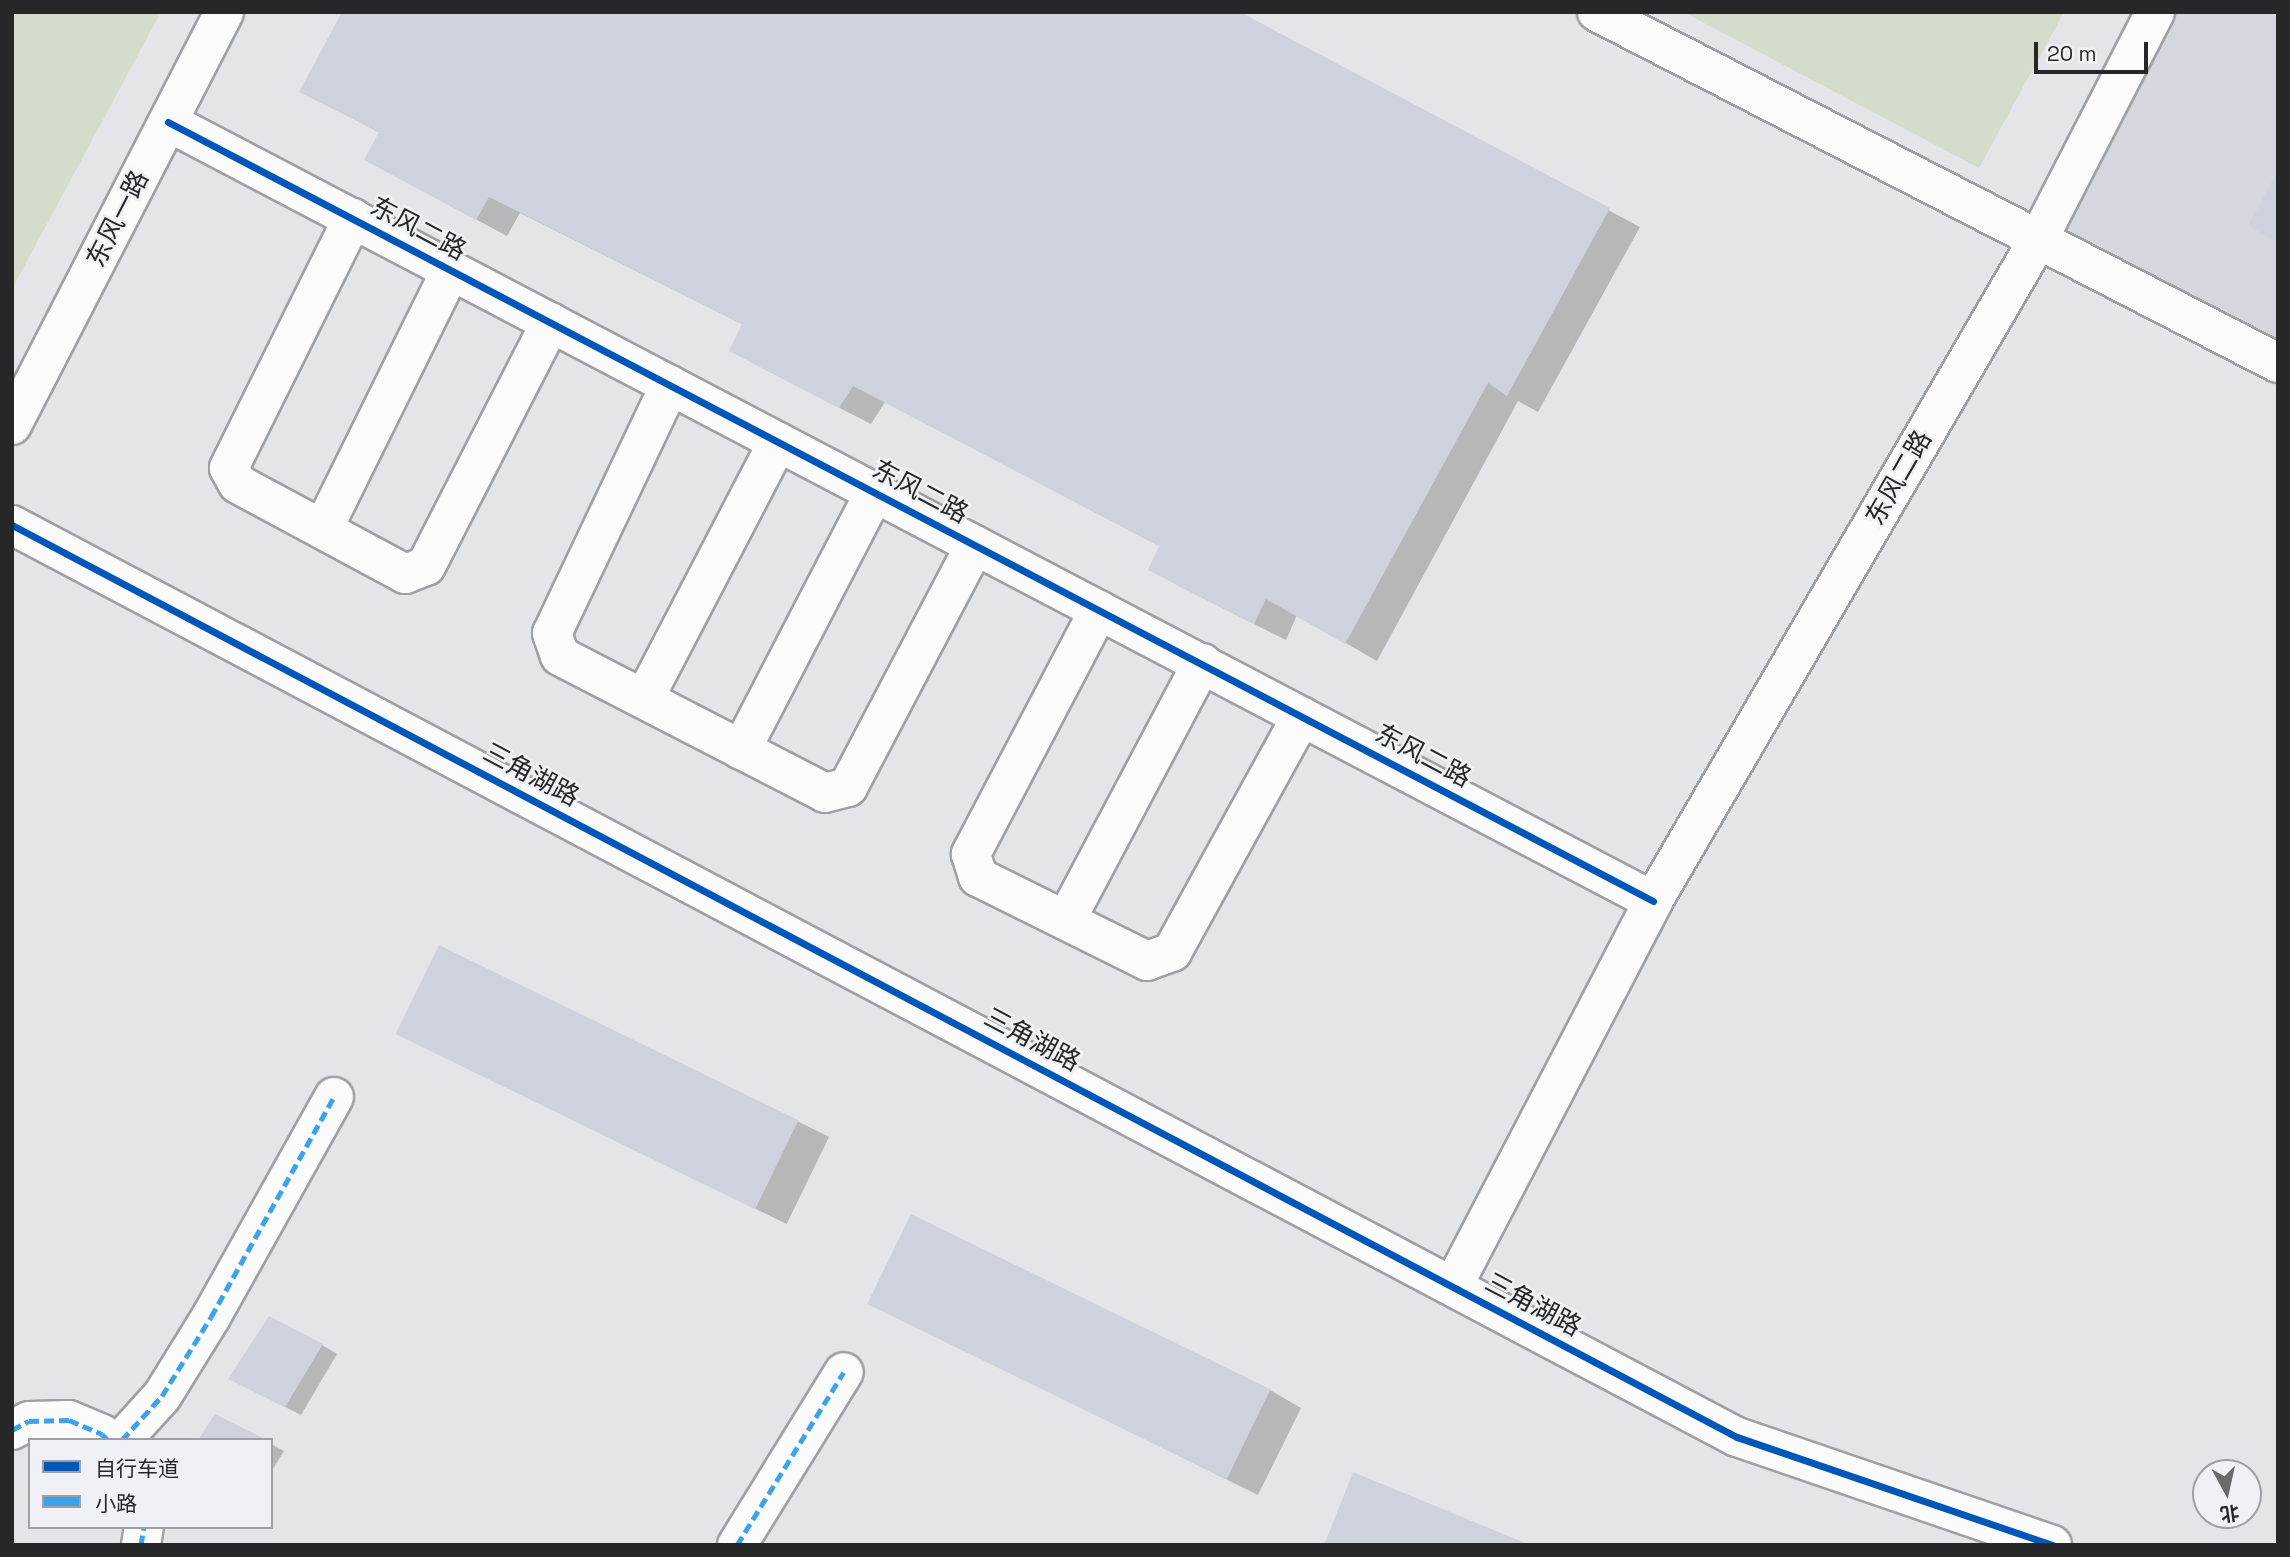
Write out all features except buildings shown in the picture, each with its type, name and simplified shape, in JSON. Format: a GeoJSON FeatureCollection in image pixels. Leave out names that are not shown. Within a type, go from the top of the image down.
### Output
{"type":"FeatureCollection","features":[{"type":"Feature","properties":{"kind":"street","name":"东风一路"},"geometry":{"type":"LineString","coordinates":[[12,425],[224,12]]}},
{"type":"Feature","properties":{"kind":"street"},"geometry":{"type":"LineString","coordinates":[[1597,12],[2278,363]]}},
{"type":"Feature","properties":{"kind":"street","name":"东风二路"},"geometry":{"type":"LineString","coordinates":[[1453,1286],[1653,901],[2039,238],[2155,12]]}},
{"type":"Feature","properties":{"kind":"street","name":"东风二路"},"geometry":{"type":"LineString","coordinates":[[168,122],[1653,901]]}},
{"type":"Feature","properties":{"kind":"street"},"geometry":{"type":"LineString","coordinates":[[353,218],[229,468],[238,484],[405,574],[426,566],[551,322]]}},
{"type":"Feature","properties":{"kind":"street"},"geometry":{"type":"LineString","coordinates":[[323,529],[451,270]]}},
{"type":"Feature","properties":{"kind":"street"},"geometry":{"type":"LineString","coordinates":[[670,385],[552,633],[560,656],[824,793],[848,787],[975,545]]}},
{"type":"Feature","properties":{"kind":"street"},"geometry":{"type":"LineString","coordinates":[[644,699],[778,442]]}},
{"type":"Feature","properties":{"kind":"street"},"geometry":{"type":"LineString","coordinates":[[741,750],[875,492]]}},
{"type":"Feature","properties":{"kind":"street","name":"三角湖路"},"geometry":{"type":"LineString","coordinates":[[12,525],[1737,1437],[2052,1545]]}},
{"type":"Feature","properties":{"kind":"street"},"geometry":{"type":"LineString","coordinates":[[1099,610],[971,854],[978,877],[1147,961],[1172,952],[1302,716]]}},
{"type":"Feature","properties":{"kind":"street"},"geometry":{"type":"LineString","coordinates":[[1066,920],[1202,663]]}},
{"type":"Feature","properties":{"kind":"street"},"geometry":{"type":"LineString","coordinates":[[124,1438],[162,1396],[211,1317],[334,1097]]}},
{"type":"Feature","properties":{"kind":"street"},"geometry":{"type":"LineString","coordinates":[[737,1545],[844,1372]]}},
{"type":"Feature","properties":{"kind":"street"},"geometry":{"type":"LineString","coordinates":[[12,1430],[29,1421],[69,1420],[106,1438]]}},
{"type":"Feature","properties":{"kind":"shaded area"},"geometry":{"type":"Polygon","coordinates":[[[2178,12],[2278,12],[2278,363],[2039,238],[2178,12]]]}},
{"type":"Feature","properties":{"kind":"green space"},"geometry":{"type":"Polygon","coordinates":[[[12,12],[161,12],[12,289],[12,12]]]}},
{"type":"Feature","properties":{"kind":"green space"},"geometry":{"type":"Polygon","coordinates":[[[1683,12],[2064,12],[1979,168],[1683,12]]]}},
{"type":"Feature","properties":{"kind":"marked path"},"geometry":{"type":"LineString","coordinates":[[124,1438],[162,1396],[211,1317],[334,1097]]}},
{"type":"Feature","properties":{"kind":"marked path"},"geometry":{"type":"LineString","coordinates":[[737,1545],[844,1372]]}},
{"type":"Feature","properties":{"kind":"marked path"},"geometry":{"type":"LineString","coordinates":[[12,1430],[29,1421],[69,1420],[106,1438]]}},
{"type":"Feature","properties":{"kind":"marked path"},"geometry":{"type":"LineString","coordinates":[[141,1545],[144,1529]]}},
{"type":"Feature","properties":{"kind":"cycle path"},"geometry":{"type":"LineString","coordinates":[[168,122],[1653,901]]}},
{"type":"Feature","properties":{"kind":"cycle path"},"geometry":{"type":"LineString","coordinates":[[12,525],[1737,1437],[2052,1545]]}}]}
